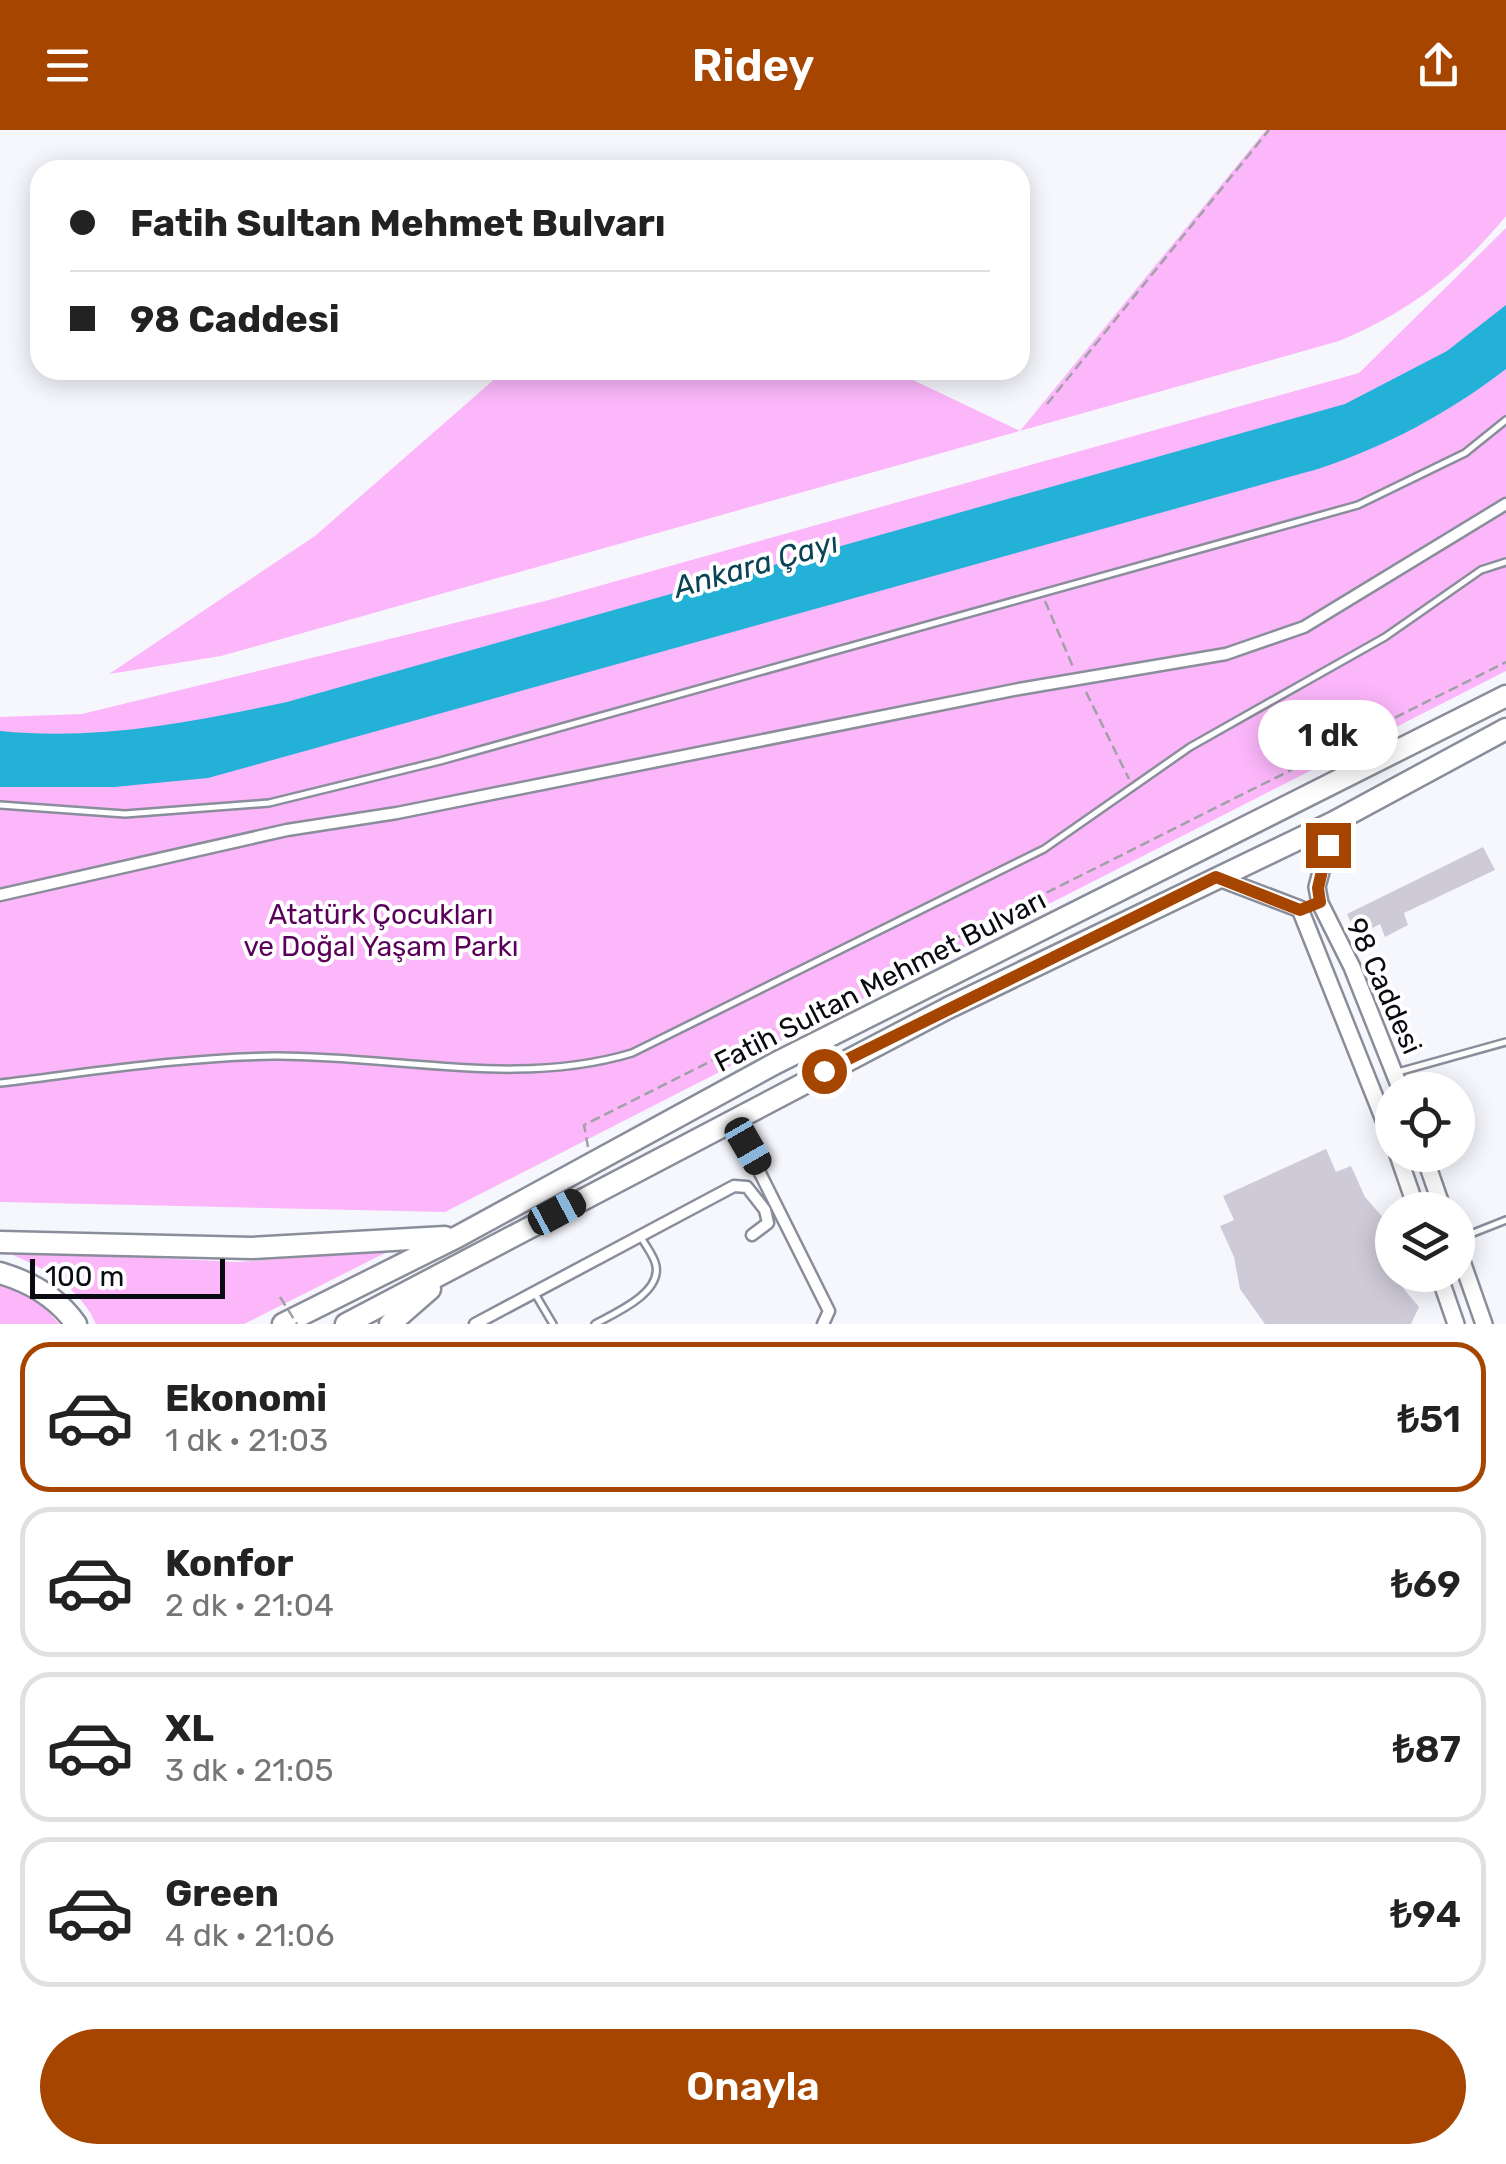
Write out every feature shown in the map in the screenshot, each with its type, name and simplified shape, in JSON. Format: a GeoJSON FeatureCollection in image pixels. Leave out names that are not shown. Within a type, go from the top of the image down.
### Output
{"type":"FeatureCollection","features":[{"type":"Feature","properties":{"kind":"highway","name":"Fatih Sultan Mehmet Bulvarı"},"geometry":{"type":"LineString","coordinates":[[283,1324],[457,1237],[776,1063],[1506,696]]}},
{"type":"Feature","properties":{"kind":"highway","name":"Fatih Sultan Mehmet Bulvarı"},"geometry":{"type":"LineString","coordinates":[[346,1324],[732,1118],[1334,822],[1506,729]]}},
{"type":"Feature","properties":{"kind":"highway"},"geometry":{"type":"LineString","coordinates":[[0,1242],[252,1248],[457,1237]]}},
{"type":"Feature","properties":{"kind":"highway"},"geometry":{"type":"LineString","coordinates":[[390,1324],[452,1269]]}},
{"type":"Feature","properties":{"kind":"highway"},"geometry":{"type":"LineString","coordinates":[[0,1273],[27,1282],[52,1299],[76,1324]]}},
{"type":"Feature","properties":{"kind":"main road","name":"98 Caddesi"},"geometry":{"type":"LineString","coordinates":[[1334,822],[1318,888],[1320,902],[1395,1072]]}},
{"type":"Feature","properties":{"kind":"main road"},"geometry":{"type":"LineString","coordinates":[[1216,877],[1300,910]]}},
{"type":"Feature","properties":{"kind":"main road","name":"98 Caddesi"},"geometry":{"type":"LineString","coordinates":[[1320,902],[1300,910],[1375,1098]]}},
{"type":"Feature","properties":{"kind":"main road"},"geometry":{"type":"LineString","coordinates":[[1445,1292],[1456,1324]]}},
{"type":"Feature","properties":{"kind":"main road"},"geometry":{"type":"LineString","coordinates":[[1473,1292],[1484,1324]]}},
{"type":"Feature","properties":{"kind":"street"},"geometry":{"type":"LineString","coordinates":[[0,895],[287,830],[397,813],[1078,678],[1226,654],[1304,626],[1506,504]]}},
{"type":"Feature","properties":{"kind":"street"},"geometry":{"type":"LineString","coordinates":[[732,1118],[764,1173],[829,1311],[823,1324]]}},
{"type":"Feature","properties":{"kind":"street"},"geometry":{"type":"LineString","coordinates":[[475,1324],[734,1186],[747,1187],[765,1210],[768,1223],[752,1234]]}},
{"type":"Feature","properties":{"kind":"lane"},"geometry":{"type":"LineString","coordinates":[[0,804],[125,814],[269,802],[440,761],[1358,505],[1465,453],[1506,420]]}},
{"type":"Feature","properties":{"kind":"lane"},"geometry":{"type":"LineString","coordinates":[[0,1082],[275,1056],[544,1070],[590,1066],[632,1053],[1044,849],[1224,727],[1384,637],[1466,579],[1506,562]]}},
{"type":"Feature","properties":{"kind":"lane"},"geometry":{"type":"LineString","coordinates":[[1399,1072],[1506,1042]]}},
{"type":"Feature","properties":{"kind":"lane"},"geometry":{"type":"LineString","coordinates":[[1475,1232],[1506,1220]]}},
{"type":"Feature","properties":{"kind":"lane"},"geometry":{"type":"LineString","coordinates":[[594,1324],[629,1305],[654,1279],[656,1266],[641,1237]]}},
{"type":"Feature","properties":{"kind":"lane"},"geometry":{"type":"LineString","coordinates":[[534,1292],[552,1324]]}},
{"type":"Feature","properties":{"kind":"path"},"geometry":{"type":"LineString","coordinates":[[1047,404],[1269,130]]}},
{"type":"Feature","properties":{"kind":"path"},"geometry":{"type":"LineString","coordinates":[[1042,592],[1078,678],[1134,789]]}},
{"type":"Feature","properties":{"kind":"path"},"geometry":{"type":"LineString","coordinates":[[590,1164],[584,1126],[1506,662]]}},
{"type":"Feature","properties":{"kind":"path"},"geometry":{"type":"LineString","coordinates":[[280,1297],[298,1324]]}},
{"type":"Feature","properties":{"kind":"green space"},"geometry":{"type":"Polygon","coordinates":[[[1266,130],[1506,130],[1506,216],[1470,256],[1410,304],[1339,341],[1020,431],[1266,130]]]}},
{"type":"Feature","properties":{"kind":"green space","name":"Atatürk Çocukları ve Doğal Yaşam Parkı"},"geometry":{"type":"Polygon","coordinates":[[[1506,228],[1506,671],[445,1212],[0,1202],[0,717],[82,714],[545,601],[1359,373],[1506,228]]]}},
{"type":"Feature","properties":{"kind":"green space"},"geometry":{"type":"Polygon","coordinates":[[[494,380],[913,380],[1020,431],[221,656],[109,674],[315,536],[494,380]]]}},
{"type":"Feature","properties":{"kind":"green space"},"geometry":{"type":"Polygon","coordinates":[[[0,1250],[237,1262],[389,1251],[244,1324],[96,1324],[68,1287],[43,1269],[0,1250]]]}},
{"type":"Feature","properties":{"kind":"green space"},"geometry":{"type":"Polygon","coordinates":[[[0,1282],[35,1296],[59,1324],[0,1324],[0,1282]]]}},
{"type":"Feature","properties":{"kind":"water"},"geometry":{"type":"Polygon","coordinates":[[[1506,305],[1506,369],[1416,427],[1318,469],[208,778],[114,787],[0,787],[0,731],[109,731],[180,723],[287,702],[1345,404],[1447,351],[1506,305]]]}},
{"type":"Feature","properties":{"kind":"building"},"geometry":{"type":"Polygon","coordinates":[[[1483,847],[1495,870],[1404,913],[1408,925],[1385,937],[1380,924],[1357,936],[1347,914],[1483,847]]]}},
{"type":"Feature","properties":{"kind":"building"},"geometry":{"type":"Polygon","coordinates":[[[1326,1149],[1336,1172],[1351,1166],[1365,1197],[1375,1208],[1375,1292],[1406,1292],[1419,1307],[1411,1324],[1265,1324],[1240,1289],[1234,1257],[1220,1226],[1234,1220],[1223,1196],[1326,1149]]]}},
{"type":"Feature","properties":{"kind":"route"},"geometry":{"type":"LineString","coordinates":[[824,1071],[1216,877],[1281,899],[1300,910],[1320,902],[1318,888],[1328,845]]}},
{"type":"Feature","properties":{"kind":"water label","name":"Ankara Çayı"},"geometry":{"type":"Point","coordinates":[756,565]}}]}
